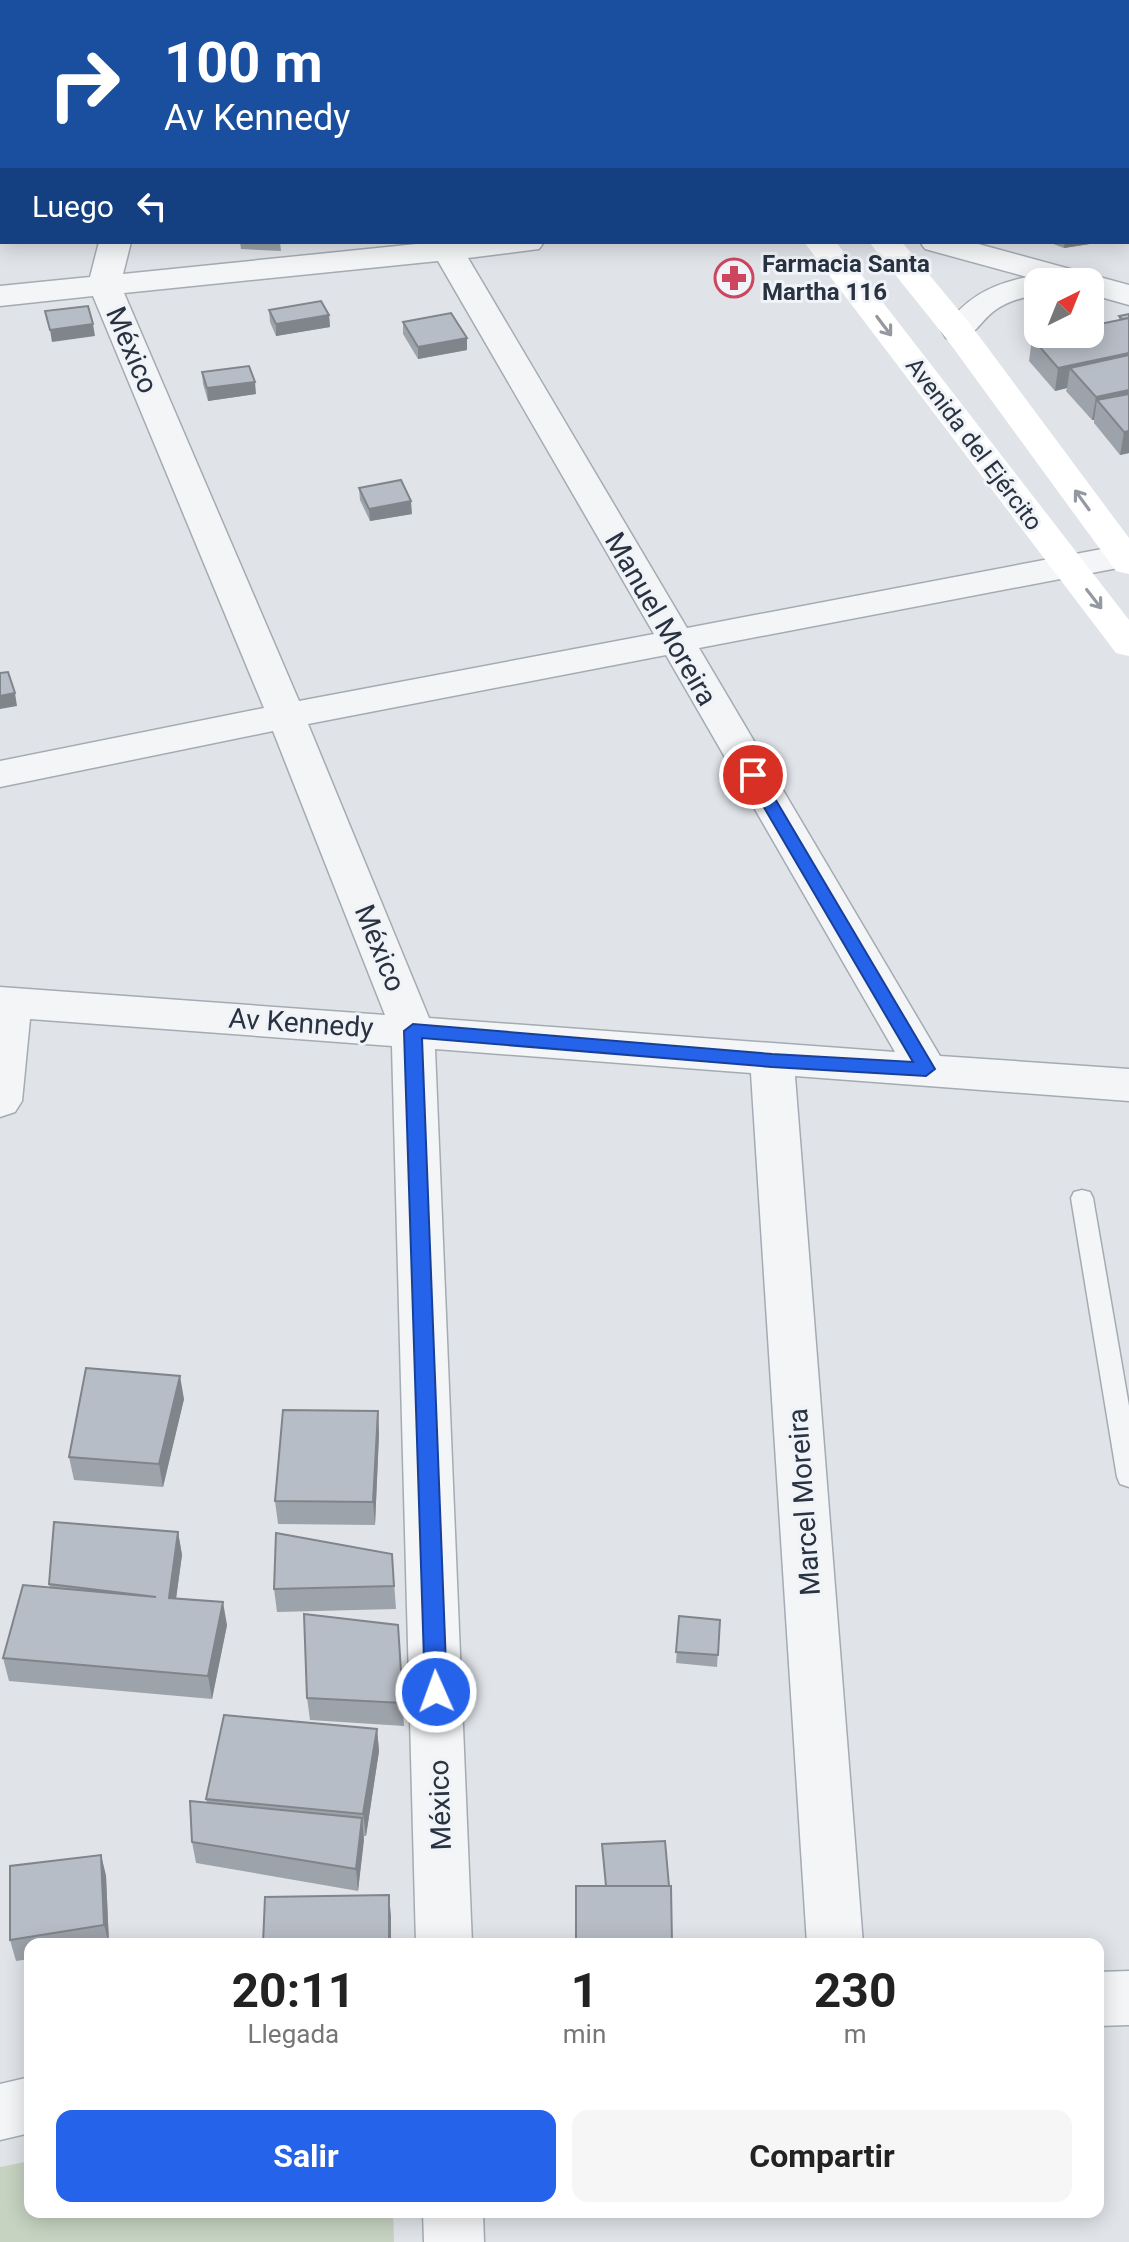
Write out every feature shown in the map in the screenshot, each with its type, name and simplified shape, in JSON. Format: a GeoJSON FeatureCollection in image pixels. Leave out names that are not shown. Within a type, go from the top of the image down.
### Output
{"type":"FeatureCollection","features":[{"type":"Feature","properties":{"kind":"main road","name":"Avenida del Ejército"},"geometry":{"type":"LineString","coordinates":[[822,244],[1129,645]]}},
{"type":"Feature","properties":{"kind":"main road","name":"Avenida del Ejército"},"geometry":{"type":"LineString","coordinates":[[887,244],[958,331],[1126,559]]}},
{"type":"Feature","properties":{"kind":"street","name":"México"},"geometry":{"type":"LineString","coordinates":[[114,244],[104,284],[286,716],[413,1031],[444,1938]]}},
{"type":"Feature","properties":{"kind":"street"},"geometry":{"type":"LineString","coordinates":[[0,296],[508,244]]}},
{"type":"Feature","properties":{"kind":"street"},"geometry":{"type":"LineString","coordinates":[[943,244],[1029,268]]}},
{"type":"Feature","properties":{"kind":"street","name":"Manuel Moreira"},"geometry":{"type":"LineString","coordinates":[[448,250],[926,1069]]}},
{"type":"Feature","properties":{"kind":"street"},"geometry":{"type":"LineString","coordinates":[[958,331],[976,306],[1000,294],[1024,288]]}},
{"type":"Feature","properties":{"kind":"street"},"geometry":{"type":"LineString","coordinates":[[1104,288],[1129,295]]}},
{"type":"Feature","properties":{"kind":"street"},"geometry":{"type":"LineString","coordinates":[[0,774],[674,641],[1126,559]]}},
{"type":"Feature","properties":{"kind":"street"},"geometry":{"type":"LineString","coordinates":[[0,1101],[6,1002]]}},
{"type":"Feature","properties":{"kind":"street","name":"Av Kennedy"},"geometry":{"type":"LineString","coordinates":[[6,1002],[1129,1085]]}},
{"type":"Feature","properties":{"kind":"street","name":"Marcel Moreira"},"geometry":{"type":"LineString","coordinates":[[772,1060],[835,1938]]}},
{"type":"Feature","properties":{"kind":"street"},"geometry":{"type":"LineString","coordinates":[[1104,1999],[1129,1998]]}},
{"type":"Feature","properties":{"kind":"street"},"geometry":{"type":"LineString","coordinates":[[0,2112],[24,2106]]}},
{"type":"Feature","properties":{"kind":"street"},"geometry":{"type":"LineString","coordinates":[[453,2218],[454,2242]]}},
{"type":"Feature","properties":{"kind":"lane"},"geometry":{"type":"LineString","coordinates":[[1082,1198],[1124,1420],[1129,1477]]}},
{"type":"Feature","properties":{"kind":"green space"},"geometry":{"type":"Polygon","coordinates":[[[24,2162],[24,2218],[393,2218],[394,2242],[0,2242],[0,2167],[24,2162]]]}},
{"type":"Feature","properties":{"kind":"building"},"geometry":{"type":"Polygon","coordinates":[[[321,301],[329,315],[276,324],[269,310],[321,301]]]}},
{"type":"Feature","properties":{"kind":"building"},"geometry":{"type":"Polygon","coordinates":[[[88,306],[93,324],[50,330],[45,311],[88,306]]]}},
{"type":"Feature","properties":{"kind":"building"},"geometry":{"type":"Polygon","coordinates":[[[451,313],[467,338],[418,347],[403,322],[451,313]]]}},
{"type":"Feature","properties":{"kind":"building"},"geometry":{"type":"Polygon","coordinates":[[[1129,318],[1129,353],[1058,368],[1041,348],[1104,348],[1104,323],[1129,318]]]}},
{"type":"Feature","properties":{"kind":"building"},"geometry":{"type":"Polygon","coordinates":[[[1129,355],[1129,390],[1096,397],[1070,368],[1129,355]]]}},
{"type":"Feature","properties":{"kind":"building"},"geometry":{"type":"Polygon","coordinates":[[[249,366],[255,382],[207,388],[202,372],[249,366]]]}},
{"type":"Feature","properties":{"kind":"building"},"geometry":{"type":"Polygon","coordinates":[[[1129,394],[1129,431],[1124,432],[1097,400],[1129,394]]]}},
{"type":"Feature","properties":{"kind":"building"},"geometry":{"type":"Polygon","coordinates":[[[401,480],[411,501],[369,509],[359,488],[401,480]]]}},
{"type":"Feature","properties":{"kind":"building"},"geometry":{"type":"Polygon","coordinates":[[[8,672],[15,693],[0,696],[0,673],[8,672]]]}},
{"type":"Feature","properties":{"kind":"building"},"geometry":{"type":"Polygon","coordinates":[[[86,1368],[180,1376],[159,1464],[69,1457],[86,1368]]]}},
{"type":"Feature","properties":{"kind":"building"},"geometry":{"type":"Polygon","coordinates":[[[283,1410],[378,1411],[373,1502],[275,1501],[283,1410]]]}},
{"type":"Feature","properties":{"kind":"building"},"geometry":{"type":"Polygon","coordinates":[[[54,1522],[178,1532],[169,1598],[223,1602],[208,1676],[3,1658],[23,1585],[156,1597],[49,1584],[54,1522]]]}},
{"type":"Feature","properties":{"kind":"building"},"geometry":{"type":"Polygon","coordinates":[[[276,1533],[392,1554],[394,1586],[274,1589],[276,1533]]]}},
{"type":"Feature","properties":{"kind":"building"},"geometry":{"type":"Polygon","coordinates":[[[304,1614],[398,1625],[403,1703],[307,1698],[304,1614]]]}},
{"type":"Feature","properties":{"kind":"building"},"geometry":{"type":"Polygon","coordinates":[[[679,1616],[720,1620],[718,1655],[676,1652],[679,1616]]]}},
{"type":"Feature","properties":{"kind":"building"},"geometry":{"type":"Polygon","coordinates":[[[224,1715],[377,1729],[363,1814],[206,1799],[224,1715]]]}},
{"type":"Feature","properties":{"kind":"building"},"geometry":{"type":"Polygon","coordinates":[[[190,1801],[362,1818],[356,1869],[192,1842],[190,1801]]]}},
{"type":"Feature","properties":{"kind":"building"},"geometry":{"type":"Polygon","coordinates":[[[665,1841],[669,1886],[606,1886],[602,1844],[665,1841]]]}},
{"type":"Feature","properties":{"kind":"building"},"geometry":{"type":"Polygon","coordinates":[[[101,1855],[104,1925],[10,1940],[10,1866],[101,1855]]]}},
{"type":"Feature","properties":{"kind":"building"},"geometry":{"type":"Polygon","coordinates":[[[576,1886],[671,1886],[672,1938],[576,1938],[576,1886]]]}},
{"type":"Feature","properties":{"kind":"building"},"geometry":{"type":"Polygon","coordinates":[[[389,1895],[389,1938],[263,1938],[265,1897],[389,1895]]]}},
{"type":"Feature","properties":{"kind":"place","name":"Farmacia Santa Martha 116"},"geometry":{"type":"Point","coordinates":[734,278]}},
{"type":"Feature","properties":{"kind":"route"},"geometry":{"type":"LineString","coordinates":[[436,1692],[413,1031],[772,1060],[926,1069],[753,775]]}}]}
